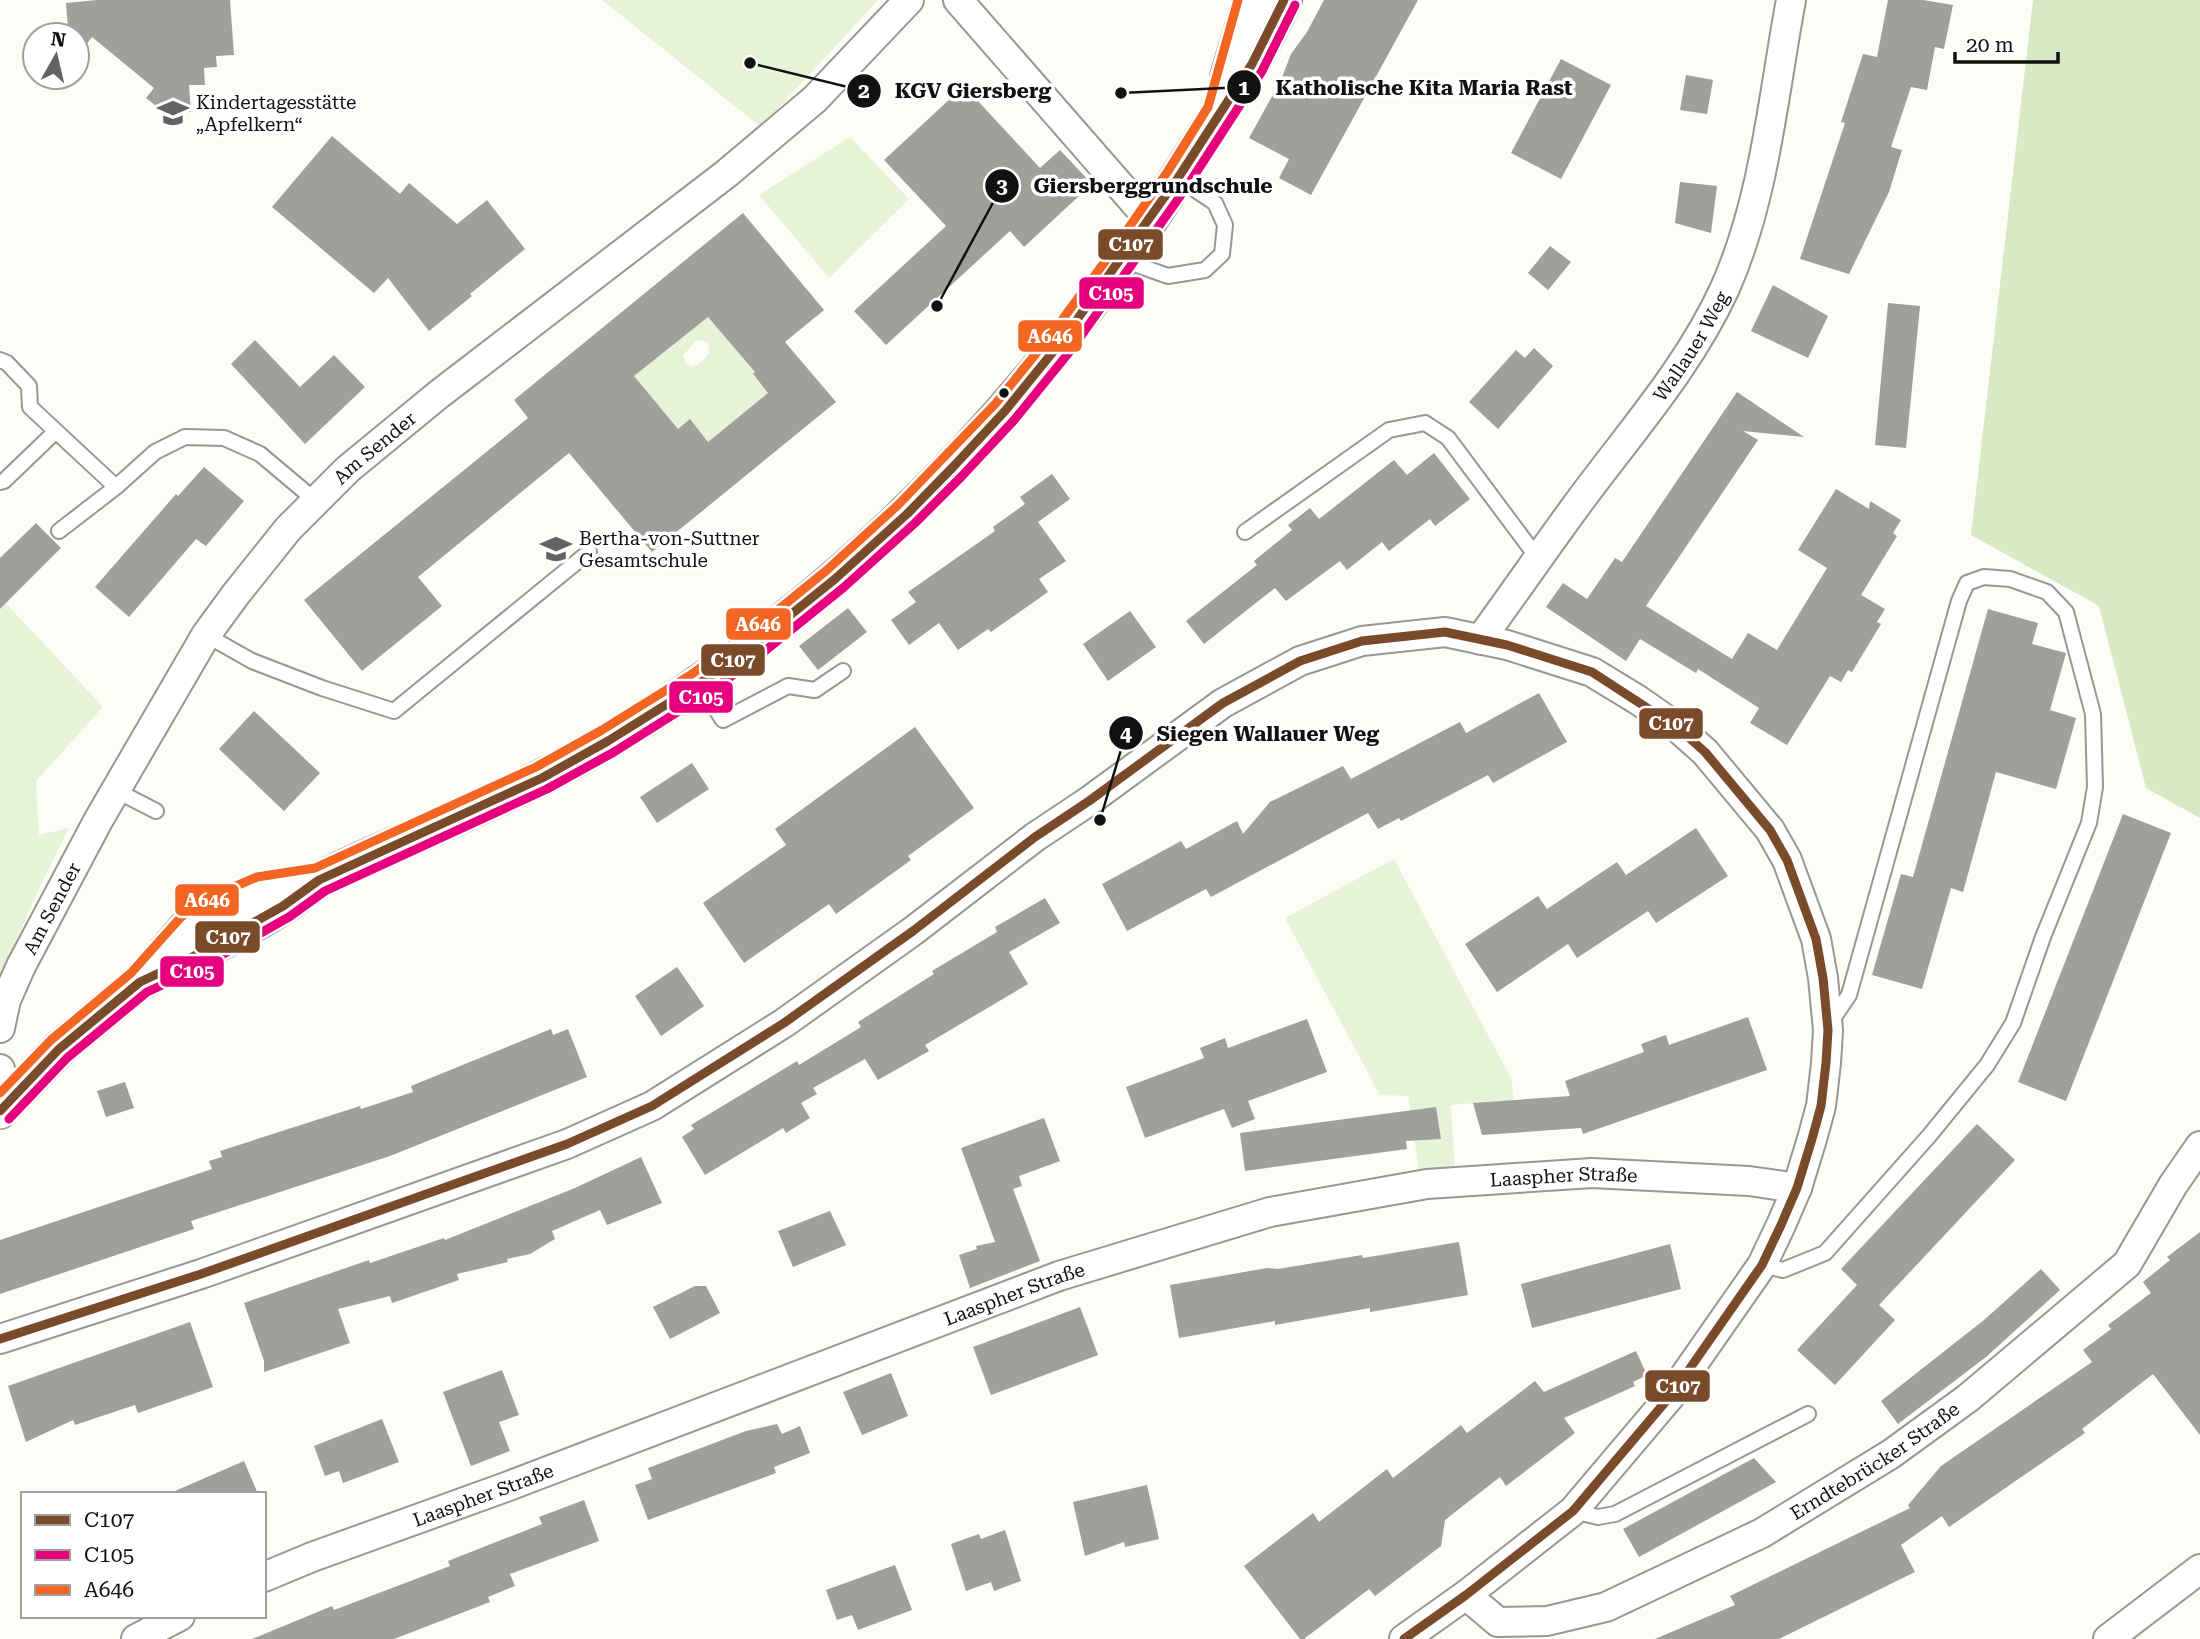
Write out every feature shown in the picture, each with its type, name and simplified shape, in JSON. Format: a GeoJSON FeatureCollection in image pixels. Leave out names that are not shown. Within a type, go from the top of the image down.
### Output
{"type":"FeatureCollection","features":[{"type":"Feature","properties":{"kind":"street","name":"Am Sender"},"geometry":{"type":"LineString","coordinates":[[0,1028],[6,1000],[21,966],[115,790],[206,635],[279,540],[348,469],[448,387],[726,174],[816,99],[909,0]]}},
{"type":"Feature","properties":{"kind":"street"},"geometry":{"type":"LineString","coordinates":[[958,0],[1150,220]]}},
{"type":"Feature","properties":{"kind":"street"},"geometry":{"type":"LineString","coordinates":[[1219,112],[1251,0]]}},
{"type":"Feature","properties":{"kind":"street"},"geometry":{"type":"LineString","coordinates":[[3,1093],[139,982],[187,927],[219,907],[261,889],[319,880],[542,778],[608,741],[699,684],[792,615],[907,514],[1005,411],[1061,342],[1178,178],[1252,64],[1284,0]]}},
{"type":"Feature","properties":{"kind":"street","name":"Wallauer Weg"},"geometry":{"type":"LineString","coordinates":[[1493,642],[1539,560],[1664,390],[1700,334],[1725,288],[1760,180],[1791,0]]}},
{"type":"Feature","properties":{"kind":"street"},"geometry":{"type":"LineString","coordinates":[[0,1339],[201,1274],[567,1144],[652,1106],[794,1015],[913,931],[1035,837],[1234,697],[1300,661],[1362,641],[1445,632],[1493,642],[1592,671],[1638,700],[1678,728],[1705,752],[1770,830],[1787,860],[1806,906],[1824,978],[1828,1027],[1821,1106],[1797,1188],[1762,1265],[1672,1394],[1573,1511],[1466,1595],[1404,1639]]}},
{"type":"Feature","properties":{"kind":"street","name":"Erndtebrücker Straße"},"geometry":{"type":"LineString","coordinates":[[1466,1595],[1498,1622],[1547,1621],[1606,1607],[1762,1534],[1891,1454],[1968,1398],[2127,1264],[2173,1185],[2200,1146]]}},
{"type":"Feature","properties":{"kind":"street","name":"Laaspher Straße"},"geometry":{"type":"LineString","coordinates":[[266,1576],[1059,1276],[1270,1212],[1427,1184],[1592,1173],[1749,1181],[1797,1188]]}},
{"type":"Feature","properties":{"kind":"street"},"geometry":{"type":"LineString","coordinates":[[2108,1639],[2200,1569]]}},
{"type":"Feature","properties":{"kind":"street"},"geometry":{"type":"LineString","coordinates":[[136,1639],[176,1618]]}},
{"type":"Feature","properties":{"kind":"lane"},"geometry":{"type":"LineString","coordinates":[[1122,259],[1168,276],[1205,270],[1222,254],[1225,225],[1215,203],[1178,178]]}},
{"type":"Feature","properties":{"kind":"lane"},"geometry":{"type":"LineString","coordinates":[[0,360],[7,363],[29,386],[30,407],[117,487]]}},
{"type":"Feature","properties":{"kind":"lane"},"geometry":{"type":"LineString","coordinates":[[1245,532],[1389,430],[1425,423],[1448,438],[1539,560]]}},
{"type":"Feature","properties":{"kind":"lane"},"geometry":{"type":"LineString","coordinates":[[0,482],[56,431]]}},
{"type":"Feature","properties":{"kind":"lane"},"geometry":{"type":"LineString","coordinates":[[59,531],[117,487],[155,452],[185,437],[224,438],[260,454],[316,501]]}},
{"type":"Feature","properties":{"kind":"lane"},"geometry":{"type":"LineString","coordinates":[[206,635],[252,661],[322,688],[394,710],[589,552]]}},
{"type":"Feature","properties":{"kind":"lane"},"geometry":{"type":"LineString","coordinates":[[1762,1265],[1783,1270],[1825,1252],[1929,1136],[1987,1065],[2013,1023],[2043,937],[2089,823],[2095,787],[2093,714],[2066,612],[2047,592],[2010,579],[1984,577],[1967,583],[1959,601],[1849,995],[1828,1027]]}},
{"type":"Feature","properties":{"kind":"lane"},"geometry":{"type":"LineString","coordinates":[[699,684],[723,720],[788,686],[815,690],[844,671]]}},
{"type":"Feature","properties":{"kind":"lane"},"geometry":{"type":"LineString","coordinates":[[115,790],[156,811]]}},
{"type":"Feature","properties":{"kind":"lane"},"geometry":{"type":"LineString","coordinates":[[1573,1511],[1598,1517],[1615,1514],[1808,1414]]}},
{"type":"Feature","properties":{"kind":"green space"},"geometry":{"type":"Polygon","coordinates":[[[602,0],[878,0],[761,127],[602,0]]]}},
{"type":"Feature","properties":{"kind":"green space"},"geometry":{"type":"Polygon","coordinates":[[[2033,0],[2200,0],[2200,818],[2146,788],[2099,606],[1971,535],[2033,0]]]}},
{"type":"Feature","properties":{"kind":"green space"},"geometry":{"type":"Polygon","coordinates":[[[850,137],[909,199],[829,278],[759,195],[850,137]]]}},
{"type":"Feature","properties":{"kind":"green space"},"geometry":{"type":"Polygon","coordinates":[[[708,317],[755,372],[753,375],[768,393],[708,442],[690,420],[678,429],[634,376],[708,317]],[[697,340],[683,355],[685,362],[691,367],[702,362],[709,353],[710,349],[704,342],[697,340]]]}},
{"type":"Feature","properties":{"kind":"green space"},"geometry":{"type":"Polygon","coordinates":[[[0,597],[103,707],[36,781],[39,835],[69,828],[0,977],[0,597]]]}},
{"type":"Feature","properties":{"kind":"green space"},"geometry":{"type":"Polygon","coordinates":[[[1394,859],[1512,1080],[1513,1100],[1451,1105],[1455,1169],[1419,1172],[1408,1096],[1380,1095],[1285,918],[1394,859]]]}},
{"type":"Feature","properties":{"kind":"building"},"geometry":{"type":"Polygon","coordinates":[[[97,0],[230,0],[234,55],[216,56],[217,67],[204,68],[205,85],[189,85],[191,112],[165,113],[146,98],[154,88],[91,38],[91,21],[67,21],[66,3],[97,0]]]}},
{"type":"Feature","properties":{"kind":"building"},"geometry":{"type":"Polygon","coordinates":[[[1324,0],[1418,0],[1311,195],[1279,178],[1289,159],[1249,138],[1281,80],[1291,54],[1307,32],[1324,0]]]}},
{"type":"Feature","properties":{"kind":"building"},"geometry":{"type":"Polygon","coordinates":[[[1888,0],[1923,0],[1953,5],[1944,49],[1935,47],[1927,90],[1911,87],[1891,147],[1902,150],[1889,192],[1849,274],[1800,259],[1845,123],[1841,122],[1863,54],[1877,57],[1888,0]]]}},
{"type":"Feature","properties":{"kind":"building"},"geometry":{"type":"Polygon","coordinates":[[[1561,59],[1611,85],[1561,179],[1511,153],[1561,59]]]}},
{"type":"Feature","properties":{"kind":"building"},"geometry":{"type":"Polygon","coordinates":[[[1686,75],[1713,80],[1707,114],[1680,110],[1686,75]]]}},
{"type":"Feature","properties":{"kind":"building"},"geometry":{"type":"Polygon","coordinates":[[[964,86],[1040,168],[1060,150],[1092,184],[1024,247],[1010,231],[886,345],[854,311],[946,226],[884,160],[964,86]]]}},
{"type":"Feature","properties":{"kind":"building"},"geometry":{"type":"Polygon","coordinates":[[[332,136],[400,194],[409,183],[457,224],[487,200],[525,249],[429,331],[388,278],[374,293],[272,207],[332,136]]]}},
{"type":"Feature","properties":{"kind":"building"},"geometry":{"type":"Polygon","coordinates":[[[1680,182],[1717,186],[1711,233],[1675,223],[1680,182]]]}},
{"type":"Feature","properties":{"kind":"building"},"geometry":{"type":"Polygon","coordinates":[[[743,213],[824,310],[785,342],[836,402],[652,552],[569,453],[418,577],[442,606],[362,671],[304,600],[528,418],[514,400],[743,213]],[[708,317],[634,376],[678,429],[690,419],[708,442],[768,393],[753,374],[755,372],[708,317]]]}},
{"type":"Feature","properties":{"kind":"building"},"geometry":{"type":"Polygon","coordinates":[[[1550,246],[1571,262],[1548,290],[1528,273],[1550,246]]]}},
{"type":"Feature","properties":{"kind":"building"},"geometry":{"type":"Polygon","coordinates":[[[1773,285],[1828,316],[1808,358],[1751,331],[1773,285]]]}},
{"type":"Feature","properties":{"kind":"building"},"geometry":{"type":"Polygon","coordinates":[[[1888,303],[1920,306],[1906,448],[1875,445],[1888,303]]]}},
{"type":"Feature","properties":{"kind":"building"},"geometry":{"type":"Polygon","coordinates":[[[255,340],[300,387],[334,355],[365,387],[305,444],[231,364],[255,340]]]}},
{"type":"Feature","properties":{"kind":"building"},"geometry":{"type":"Polygon","coordinates":[[[1534,348],[1553,366],[1498,429],[1469,402],[1516,350],[1525,358],[1534,348]]]}},
{"type":"Feature","properties":{"kind":"building"},"geometry":{"type":"Polygon","coordinates":[[[1737,392],[1804,437],[1743,431],[1758,440],[1646,606],[1732,659],[1748,633],[1777,650],[1827,568],[1798,550],[1836,489],[1869,509],[1870,501],[1901,520],[1893,533],[1897,536],[1861,595],[1885,609],[1877,622],[1881,624],[1852,672],[1848,670],[1841,682],[1830,676],[1787,745],[1750,723],[1759,708],[1698,669],[1696,673],[1640,639],[1626,661],[1546,607],[1563,583],[1587,599],[1615,558],[1622,562],[1737,392]]]}},
{"type":"Feature","properties":{"kind":"building"},"geometry":{"type":"Polygon","coordinates":[[[1434,453],[1470,499],[1435,526],[1430,519],[1389,551],[1382,542],[1347,570],[1340,561],[1286,601],[1275,588],[1204,644],[1186,621],[1257,565],[1254,561],[1292,530],[1288,525],[1310,508],[1319,519],[1394,460],[1407,475],[1434,453]]]}},
{"type":"Feature","properties":{"kind":"building"},"geometry":{"type":"Polygon","coordinates":[[[204,467],[244,501],[206,546],[196,539],[129,617],[95,587],[176,494],[178,496],[204,467]]]}},
{"type":"Feature","properties":{"kind":"building"},"geometry":{"type":"Polygon","coordinates":[[[1052,474],[1070,499],[1038,522],[1066,561],[1039,579],[1048,592],[991,632],[988,629],[958,650],[939,623],[909,645],[891,620],[916,602],[908,592],[995,531],[993,527],[1025,504],[1020,497],[1052,474]]]}},
{"type":"Feature","properties":{"kind":"building"},"geometry":{"type":"Polygon","coordinates":[[[36,523],[61,548],[0,609],[0,558],[36,523]]]}},
{"type":"Feature","properties":{"kind":"building"},"geometry":{"type":"Polygon","coordinates":[[[848,608],[867,632],[818,670],[799,646],[848,608]]]}},
{"type":"Feature","properties":{"kind":"building"},"geometry":{"type":"Polygon","coordinates":[[[1988,609],[2038,623],[2032,644],[2066,653],[2050,710],[2076,718],[2056,789],[1996,772],[1963,892],[1951,888],[1922,989],[1872,975],[1901,874],[1913,877],[1988,609]]]}},
{"type":"Feature","properties":{"kind":"building"},"geometry":{"type":"Polygon","coordinates":[[[1130,611],[1156,647],[1108,681],[1083,644],[1130,611]]]}},
{"type":"Feature","properties":{"kind":"building"},"geometry":{"type":"Polygon","coordinates":[[[1539,693],[1567,742],[1493,783],[1488,775],[1401,821],[1399,818],[1378,829],[1368,813],[1211,897],[1206,889],[1127,931],[1102,884],[1181,841],[1186,849],[1237,821],[1243,834],[1270,802],[1343,766],[1351,779],[1460,722],[1466,733],[1539,693]]]}},
{"type":"Feature","properties":{"kind":"building"},"geometry":{"type":"Polygon","coordinates":[[[254,711],[320,773],[284,811],[219,749],[254,711]]]}},
{"type":"Feature","properties":{"kind":"building"},"geometry":{"type":"Polygon","coordinates":[[[915,727],[974,808],[908,856],[911,860],[836,914],[829,904],[744,963],[703,903],[786,845],[775,829],[915,727]]]}},
{"type":"Feature","properties":{"kind":"building"},"geometry":{"type":"Polygon","coordinates":[[[692,763],[709,789],[657,823],[640,797],[692,763]]]}},
{"type":"Feature","properties":{"kind":"building"},"geometry":{"type":"Polygon","coordinates":[[[2123,814],[2171,833],[2066,1101],[2018,1082],[2123,814]]]}},
{"type":"Feature","properties":{"kind":"building"},"geometry":{"type":"Polygon","coordinates":[[[1696,828],[1728,876],[1656,923],[1648,911],[1577,958],[1568,944],[1497,992],[1465,944],[1538,896],[1547,909],[1617,862],[1626,875],[1696,828]]]}},
{"type":"Feature","properties":{"kind":"building"},"geometry":{"type":"Polygon","coordinates":[[[1045,898],[1060,923],[1009,952],[1028,984],[925,1045],[929,1051],[878,1080],[865,1059],[813,1088],[817,1094],[801,1103],[810,1118],[786,1133],[783,1128],[705,1175],[682,1137],[694,1129],[691,1125],[797,1061],[799,1065],[861,1027],[858,1022],[934,974],[932,971],[997,932],[995,927],[1045,898]]]}},
{"type":"Feature","properties":{"kind":"building"},"geometry":{"type":"Polygon","coordinates":[[[677,967],[704,1006],[661,1036],[635,996],[677,967]]]}},
{"type":"Feature","properties":{"kind":"building"},"geometry":{"type":"Polygon","coordinates":[[[1748,1017],[1767,1070],[1583,1134],[1581,1128],[1482,1135],[1473,1103],[1570,1096],[1565,1081],[1644,1052],[1641,1044],[1666,1035],[1669,1045],[1748,1017]]]}},
{"type":"Feature","properties":{"kind":"building"},"geometry":{"type":"Polygon","coordinates":[[[1307,1019],[1327,1072],[1248,1101],[1255,1119],[1232,1128],[1224,1109],[1145,1138],[1126,1087],[1204,1058],[1200,1048],[1225,1038],[1228,1048],[1307,1019]]]}},
{"type":"Feature","properties":{"kind":"building"},"geometry":{"type":"Polygon","coordinates":[[[551,1029],[553,1035],[568,1029],[587,1077],[390,1156],[191,1221],[194,1229],[0,1294],[0,1240],[212,1169],[209,1161],[222,1157],[220,1151],[360,1106],[361,1109],[413,1092],[411,1086],[551,1029]]]}},
{"type":"Feature","properties":{"kind":"building"},"geometry":{"type":"Polygon","coordinates":[[[125,1082],[134,1108],[106,1117],[97,1091],[125,1082]]]}},
{"type":"Feature","properties":{"kind":"building"},"geometry":{"type":"Polygon","coordinates":[[[1436,1107],[1441,1139],[1406,1141],[1407,1149],[1245,1171],[1240,1133],[1436,1107]]]}},
{"type":"Feature","properties":{"kind":"building"},"geometry":{"type":"Polygon","coordinates":[[[1044,1118],[1060,1161],[1019,1176],[1022,1186],[1013,1189],[1040,1261],[970,1288],[959,1255],[977,1249],[976,1246],[995,1242],[961,1148],[1044,1118]]]}},
{"type":"Feature","properties":{"kind":"building"},"geometry":{"type":"Polygon","coordinates":[[[1977,1124],[2015,1160],[1879,1305],[1895,1320],[1835,1385],[1797,1350],[1857,1285],[1841,1269],[1977,1124]]]}},
{"type":"Feature","properties":{"kind":"building"},"geometry":{"type":"Polygon","coordinates":[[[641,1157],[662,1203],[607,1225],[600,1210],[552,1231],[555,1239],[530,1254],[457,1274],[459,1280],[392,1303],[390,1296],[338,1309],[350,1343],[264,1372],[264,1361],[244,1303],[369,1260],[370,1263],[444,1238],[445,1240],[575,1188],[641,1157]]]}},
{"type":"Feature","properties":{"kind":"building"},"geometry":{"type":"Polygon","coordinates":[[[830,1211],[846,1245],[793,1267],[778,1231],[830,1211]]]}},
{"type":"Feature","properties":{"kind":"building"},"geometry":{"type":"Polygon","coordinates":[[[2200,1232],[2200,1435],[2153,1374],[2082,1429],[2085,1433],[1949,1527],[1942,1516],[1901,1545],[1915,1572],[1779,1639],[1655,1639],[1735,1605],[1730,1596],[1910,1508],[1908,1505],[1941,1466],[2092,1362],[2083,1350],[2111,1329],[2108,1325],[2151,1293],[2143,1282],[2170,1260],[2167,1257],[2200,1232]]]}},
{"type":"Feature","properties":{"kind":"building"},"geometry":{"type":"Polygon","coordinates":[[[1459,1242],[1468,1295],[1370,1312],[1370,1308],[1275,1325],[1275,1321],[1179,1338],[1170,1285],[1267,1268],[1278,1269],[1362,1255],[1363,1258],[1459,1242]]]}},
{"type":"Feature","properties":{"kind":"building"},"geometry":{"type":"Polygon","coordinates":[[[1670,1244],[1681,1289],[1532,1328],[1521,1284],[1670,1244]]]}},
{"type":"Feature","properties":{"kind":"building"},"geometry":{"type":"Polygon","coordinates":[[[2041,1269],[2060,1290],[1986,1357],[1898,1424],[1881,1401],[1984,1320],[2041,1269]]]}},
{"type":"Feature","properties":{"kind":"building"},"geometry":{"type":"Polygon","coordinates":[[[695,1286],[706,1286],[720,1313],[670,1339],[653,1307],[695,1286]]]}},
{"type":"Feature","properties":{"kind":"building"},"geometry":{"type":"Polygon","coordinates":[[[1080,1307],[1098,1355],[991,1395],[973,1347],[1080,1307]]]}},
{"type":"Feature","properties":{"kind":"building"},"geometry":{"type":"Polygon","coordinates":[[[190,1322],[213,1387],[138,1413],[135,1405],[75,1425],[73,1420],[26,1442],[8,1386],[190,1322]]]}},
{"type":"Feature","properties":{"kind":"building"},"geometry":{"type":"Polygon","coordinates":[[[1636,1351],[1647,1375],[1633,1382],[1635,1386],[1564,1418],[1575,1433],[1506,1486],[1500,1477],[1445,1520],[1441,1546],[1375,1596],[1369,1589],[1304,1639],[1300,1639],[1244,1566],[1313,1513],[1319,1522],[1387,1469],[1393,1478],[1461,1425],[1467,1433],[1535,1381],[1544,1392],[1636,1351]]]}},
{"type":"Feature","properties":{"kind":"building"},"geometry":{"type":"Polygon","coordinates":[[[502,1370],[519,1415],[499,1422],[510,1451],[471,1466],[443,1392],[502,1370]]]}},
{"type":"Feature","properties":{"kind":"building"},"geometry":{"type":"Polygon","coordinates":[[[891,1373],[908,1416],[862,1435],[843,1392],[891,1373]]]}},
{"type":"Feature","properties":{"kind":"building"},"geometry":{"type":"Polygon","coordinates":[[[382,1419],[399,1462],[343,1483],[339,1471],[325,1476],[314,1446],[382,1419]]]}},
{"type":"Feature","properties":{"kind":"building"},"geometry":{"type":"Polygon","coordinates":[[[777,1424],[782,1434],[800,1426],[810,1453],[774,1467],[776,1473],[648,1520],[635,1485],[652,1479],[648,1468],[746,1431],[777,1424]]]}},
{"type":"Feature","properties":{"kind":"building"},"geometry":{"type":"Polygon","coordinates":[[[1754,1458],[1776,1482],[1639,1557],[1623,1529],[1754,1458]]]}},
{"type":"Feature","properties":{"kind":"building"},"geometry":{"type":"Polygon","coordinates":[[[244,1461],[257,1492],[173,1492],[244,1461]]]}},
{"type":"Feature","properties":{"kind":"building"},"geometry":{"type":"Polygon","coordinates":[[[1147,1485],[1159,1539],[1125,1547],[1124,1542],[1085,1556],[1073,1502],[1147,1485]]]}},
{"type":"Feature","properties":{"kind":"building"},"geometry":{"type":"Polygon","coordinates":[[[584,1500],[599,1541],[510,1574],[515,1586],[488,1597],[490,1602],[394,1639],[252,1639],[332,1606],[334,1610],[450,1566],[448,1561],[542,1524],[539,1517],[584,1500]]]}},
{"type":"Feature","properties":{"kind":"building"},"geometry":{"type":"Polygon","coordinates":[[[1005,1530],[1021,1581],[994,1591],[991,1582],[966,1591],[951,1544],[979,1534],[981,1539],[1005,1530]]]}},
{"type":"Feature","properties":{"kind":"building"},"geometry":{"type":"Polygon","coordinates":[[[895,1565],[912,1610],[858,1630],[852,1615],[837,1620],[826,1590],[895,1565]]]}},
{"type":"Feature","properties":{"kind":"transit line","name":"A646"},"geometry":{"type":"LineString","coordinates":[[0,1093],[51,1040],[131,973],[181,917],[213,896],[257,877],[315,868],[536,767],[692,674],[827,570],[898,505],[996,403],[1051,335],[1112,252],[1208,107],[1238,0]]}},
{"type":"Feature","properties":{"kind":"transit line","name":"C107"},"geometry":{"type":"LineString","coordinates":[[0,1111],[59,1049],[140,982],[189,959],[283,906],[319,880],[542,778],[608,741],[743,653],[835,579],[907,514],[953,467],[1005,411],[1061,342],[1178,178],[1252,64],[1284,0]]}},
{"type":"Feature","properties":{"kind":"transit line","name":"C105"},"geometry":{"type":"LineString","coordinates":[[9,1119],[67,1058],[147,992],[195,970],[289,917],[325,891],[547,789],[614,752],[750,663],[843,588],[962,476],[1015,419],[1071,350],[1188,185],[1262,71],[1295,5]]}},
{"type":"Feature","properties":{"kind":"transit line","name":"C107"},"geometry":{"type":"LineString","coordinates":[[0,1339],[201,1274],[567,1144],[652,1106],[784,1023],[913,931],[1035,837],[1223,703],[1300,661],[1362,641],[1445,632],[1507,645],[1592,672],[1678,728],[1705,752],[1770,830],[1787,860],[1816,939],[1828,1030],[1826,1063],[1821,1106],[1812,1139],[1797,1188],[1781,1225],[1762,1265],[1672,1394],[1573,1511],[1466,1595],[1404,1639]]}},
{"type":"Feature","properties":{"kind":"place","name":"KGV Giersberg"},"geometry":{"type":"Point","coordinates":[750,63]}},
{"type":"Feature","properties":{"kind":"place","name":"Katholische Kita Maria Rast"},"geometry":{"type":"Point","coordinates":[1121,93]}},
{"type":"Feature","properties":{"kind":"place","name":"Kindertagesstätte „Apfelkern“"},"geometry":{"type":"Point","coordinates":[173,113]}},
{"type":"Feature","properties":{"kind":"place","name":"Giersberggrundschule"},"geometry":{"type":"Point","coordinates":[937,306]}},
{"type":"Feature","properties":{"kind":"place","name":"Bertha-von-Suttner Gesamtschule"},"geometry":{"type":"Point","coordinates":[556,549]}},
{"type":"Feature","properties":{"kind":"place","name":"Siegen Wallauer Weg"},"geometry":{"type":"Point","coordinates":[1100,820]}}]}
